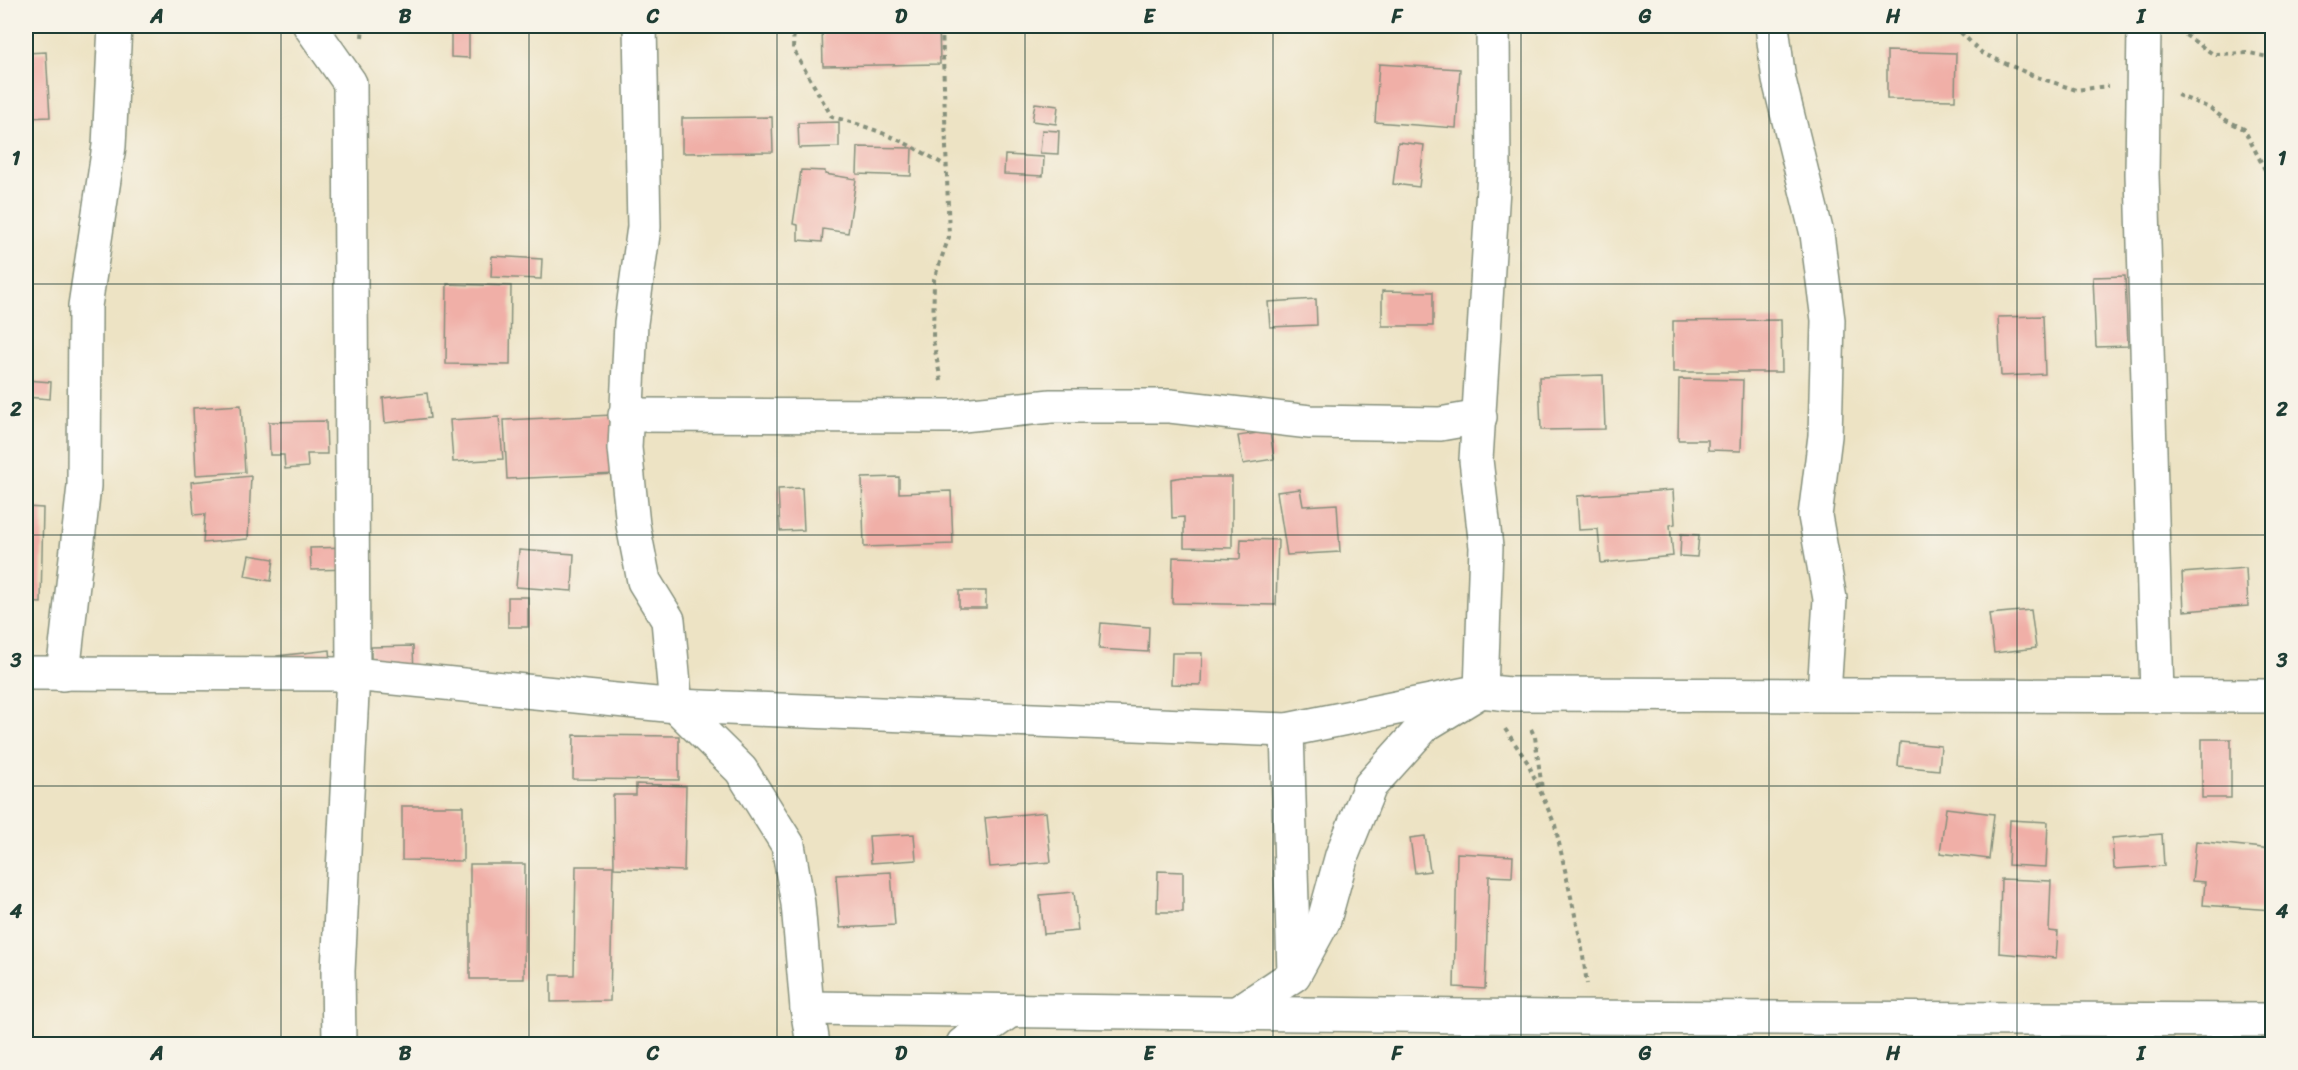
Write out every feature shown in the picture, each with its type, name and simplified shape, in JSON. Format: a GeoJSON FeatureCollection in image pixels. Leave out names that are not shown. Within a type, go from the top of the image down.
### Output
{"type":"FeatureCollection","features":[{"type":"Feature","properties":{"kind":"street"},"geometry":{"type":"LineString","coordinates":[[63,674],[84,486],[85,306],[109,146],[115,26]]}},
{"type":"Feature","properties":{"kind":"street"},"geometry":{"type":"LineString","coordinates":[[310,26],[350,82],[353,674],[338,971],[339,1044]]}},
{"type":"Feature","properties":{"kind":"street"},"geometry":{"type":"LineString","coordinates":[[640,26],[644,134],[644,227],[631,323],[625,415],[625,448],[633,525],[644,581],[668,620],[676,706],[741,770],[788,845],[798,904],[807,1008],[813,1044]]}},
{"type":"Feature","properties":{"kind":"street"},"geometry":{"type":"LineString","coordinates":[[1485,695],[1486,547],[1476,460],[1494,172],[1492,26]]}},
{"type":"Feature","properties":{"kind":"street"},"geometry":{"type":"LineString","coordinates":[[1772,26],[1779,80],[1817,234],[1828,320],[1825,436],[1815,516],[1830,599],[1824,694]]}},
{"type":"Feature","properties":{"kind":"street"},"geometry":{"type":"LineString","coordinates":[[2144,26],[2142,174],[2157,694]]}},
{"type":"Feature","properties":{"kind":"street"},"geometry":{"type":"LineString","coordinates":[[625,415],[949,416],[1063,406],[1170,406],[1310,422],[1440,424],[1480,417]]}},
{"type":"Feature","properties":{"kind":"street"},"geometry":{"type":"LineString","coordinates":[[26,673],[353,674],[676,706],[1287,730],[1485,695],[2157,694],[2272,696]]}},
{"type":"Feature","properties":{"kind":"street"},"geometry":{"type":"LineString","coordinates":[[1237,1013],[1294,975],[1324,920],[1342,855],[1370,786],[1425,725],[1485,695]]}},
{"type":"Feature","properties":{"kind":"street"},"geometry":{"type":"LineString","coordinates":[[1287,730],[1294,975],[1293,1014]]}},
{"type":"Feature","properties":{"kind":"street"},"geometry":{"type":"LineString","coordinates":[[807,1008],[1592,1017],[2272,1020]]}},
{"type":"Feature","properties":{"kind":"street"},"geometry":{"type":"LineString","coordinates":[[963,1044],[1010,1011]]}},
{"type":"Feature","properties":{"kind":"path"},"geometry":{"type":"LineString","coordinates":[[794,26],[793,49],[832,117],[867,125],[915,146],[947,167]]}},
{"type":"Feature","properties":{"kind":"path"},"geometry":{"type":"LineString","coordinates":[[942,26],[949,237],[934,279],[933,340],[949,416]]}},
{"type":"Feature","properties":{"kind":"path"},"geometry":{"type":"LineString","coordinates":[[2174,26],[2184,37],[2213,54],[2250,53],[2272,58]]}},
{"type":"Feature","properties":{"kind":"path"},"geometry":{"type":"LineString","coordinates":[[1485,695],[1535,736],[1543,792]]}},
{"type":"Feature","properties":{"kind":"path"},"geometry":{"type":"LineString","coordinates":[[1485,695],[1543,792],[1555,825],[1581,942],[1592,1017]]}},
{"type":"Feature","properties":{"kind":"building"},"geometry":{"type":"Polygon","coordinates":[[[822,26],[939,26],[940,64],[823,66],[822,26]]]}},
{"type":"Feature","properties":{"kind":"building"},"geometry":{"type":"Polygon","coordinates":[[[2223,26],[2269,26],[2269,32],[2222,28],[2223,26]]]}},
{"type":"Feature","properties":{"kind":"building"},"geometry":{"type":"Polygon","coordinates":[[[469,31],[469,58],[451,57],[451,32],[469,31]]]}},
{"type":"Feature","properties":{"kind":"building"},"geometry":{"type":"Polygon","coordinates":[[[1887,51],[1956,53],[1955,100],[1887,99],[1887,51]]]}},
{"type":"Feature","properties":{"kind":"building"},"geometry":{"type":"Polygon","coordinates":[[[46,52],[50,117],[26,118],[26,53],[46,52]]]}},
{"type":"Feature","properties":{"kind":"building"},"geometry":{"type":"Polygon","coordinates":[[[1379,64],[1460,69],[1456,128],[1375,122],[1379,64]]]}},
{"type":"Feature","properties":{"kind":"building"},"geometry":{"type":"Polygon","coordinates":[[[1035,103],[1058,106],[1056,124],[1032,121],[1035,103]]]}},
{"type":"Feature","properties":{"kind":"building"},"geometry":{"type":"Polygon","coordinates":[[[772,117],[773,152],[682,153],[682,118],[772,117]]]}},
{"type":"Feature","properties":{"kind":"building"},"geometry":{"type":"Polygon","coordinates":[[[839,122],[839,147],[799,148],[798,123],[839,122]]]}},
{"type":"Feature","properties":{"kind":"building"},"geometry":{"type":"Polygon","coordinates":[[[1042,130],[1059,131],[1058,154],[1040,153],[1042,130]]]}},
{"type":"Feature","properties":{"kind":"building"},"geometry":{"type":"Polygon","coordinates":[[[1398,142],[1424,145],[1419,187],[1393,184],[1398,142]]]}},
{"type":"Feature","properties":{"kind":"building"},"geometry":{"type":"Polygon","coordinates":[[[858,147],[912,148],[911,176],[857,174],[858,147]]]}},
{"type":"Feature","properties":{"kind":"building"},"geometry":{"type":"Polygon","coordinates":[[[1005,155],[1044,157],[1043,176],[1004,174],[1005,155]]]}},
{"type":"Feature","properties":{"kind":"building"},"geometry":{"type":"Polygon","coordinates":[[[801,170],[825,171],[825,174],[856,179],[848,233],[823,229],[822,242],[798,240],[798,225],[793,224],[801,170]]]}},
{"type":"Feature","properties":{"kind":"building"},"geometry":{"type":"Polygon","coordinates":[[[492,256],[542,259],[541,279],[491,277],[492,256]]]}},
{"type":"Feature","properties":{"kind":"building"},"geometry":{"type":"Polygon","coordinates":[[[2125,276],[2128,346],[2096,347],[2093,277],[2125,276]]]}},
{"type":"Feature","properties":{"kind":"building"},"geometry":{"type":"Polygon","coordinates":[[[447,284],[511,286],[510,365],[446,364],[447,284]]]}},
{"type":"Feature","properties":{"kind":"building"},"geometry":{"type":"Polygon","coordinates":[[[1382,291],[1433,292],[1433,326],[1382,326],[1382,291]]]}},
{"type":"Feature","properties":{"kind":"building"},"geometry":{"type":"Polygon","coordinates":[[[1316,299],[1317,325],[1270,327],[1268,302],[1316,299]]]}},
{"type":"Feature","properties":{"kind":"building"},"geometry":{"type":"Polygon","coordinates":[[[2043,316],[2045,374],[2001,376],[1998,317],[2043,316]]]}},
{"type":"Feature","properties":{"kind":"building"},"geometry":{"type":"Polygon","coordinates":[[[1781,320],[1782,372],[1673,372],[1673,321],[1781,320]]]}},
{"type":"Feature","properties":{"kind":"building"},"geometry":{"type":"Polygon","coordinates":[[[1603,375],[1605,429],[1541,430],[1539,377],[1603,375]]]}},
{"type":"Feature","properties":{"kind":"building"},"geometry":{"type":"Polygon","coordinates":[[[1679,379],[1743,380],[1741,451],[1708,450],[1708,440],[1678,440],[1679,379]]]}},
{"type":"Feature","properties":{"kind":"building"},"geometry":{"type":"Polygon","coordinates":[[[26,380],[51,382],[50,399],[26,397],[26,380]]]}},
{"type":"Feature","properties":{"kind":"building"},"geometry":{"type":"Polygon","coordinates":[[[427,393],[430,418],[385,423],[383,398],[427,393]]]}},
{"type":"Feature","properties":{"kind":"building"},"geometry":{"type":"Polygon","coordinates":[[[241,405],[245,472],[196,475],[193,408],[241,405]]]}},
{"type":"Feature","properties":{"kind":"building"},"geometry":{"type":"Polygon","coordinates":[[[613,415],[616,474],[507,479],[504,420],[613,415]]]}},
{"type":"Feature","properties":{"kind":"building"},"geometry":{"type":"Polygon","coordinates":[[[499,417],[503,459],[453,462],[450,420],[499,417]]]}},
{"type":"Feature","properties":{"kind":"building"},"geometry":{"type":"Polygon","coordinates":[[[326,421],[327,454],[307,454],[308,467],[285,469],[284,455],[270,455],[269,422],[326,421]]]}},
{"type":"Feature","properties":{"kind":"building"},"geometry":{"type":"Polygon","coordinates":[[[1270,431],[1274,459],[1243,464],[1238,436],[1270,431]]]}},
{"type":"Feature","properties":{"kind":"building"},"geometry":{"type":"Polygon","coordinates":[[[251,476],[248,539],[203,543],[205,514],[194,515],[191,482],[251,476]]]}},
{"type":"Feature","properties":{"kind":"building"},"geometry":{"type":"Polygon","coordinates":[[[899,477],[899,493],[951,491],[953,544],[864,547],[862,478],[899,477]]]}},
{"type":"Feature","properties":{"kind":"building"},"geometry":{"type":"Polygon","coordinates":[[[1232,477],[1232,548],[1184,547],[1184,517],[1172,518],[1171,479],[1232,477]]]}},
{"type":"Feature","properties":{"kind":"building"},"geometry":{"type":"Polygon","coordinates":[[[802,488],[804,530],[780,531],[778,489],[802,488]]]}},
{"type":"Feature","properties":{"kind":"building"},"geometry":{"type":"Polygon","coordinates":[[[1300,489],[1303,506],[1337,504],[1340,552],[1287,555],[1277,492],[1300,489]]]}},
{"type":"Feature","properties":{"kind":"building"},"geometry":{"type":"Polygon","coordinates":[[[1673,490],[1675,524],[1670,525],[1673,556],[1601,563],[1598,529],[1579,530],[1577,496],[1673,490]]]}},
{"type":"Feature","properties":{"kind":"building"},"geometry":{"type":"Polygon","coordinates":[[[26,507],[43,508],[41,603],[26,602],[26,507]]]}},
{"type":"Feature","properties":{"kind":"building"},"geometry":{"type":"Polygon","coordinates":[[[1681,534],[1699,535],[1697,557],[1680,556],[1681,534]]]}},
{"type":"Feature","properties":{"kind":"building"},"geometry":{"type":"Polygon","coordinates":[[[1241,539],[1278,540],[1276,605],[1172,603],[1173,557],[1240,559],[1241,539]]]}},
{"type":"Feature","properties":{"kind":"building"},"geometry":{"type":"Polygon","coordinates":[[[352,547],[353,569],[311,570],[310,548],[352,547]]]}},
{"type":"Feature","properties":{"kind":"building"},"geometry":{"type":"Polygon","coordinates":[[[519,550],[574,554],[572,591],[516,587],[519,550]]]}},
{"type":"Feature","properties":{"kind":"building"},"geometry":{"type":"Polygon","coordinates":[[[249,555],[274,559],[271,581],[245,576],[249,555]]]}},
{"type":"Feature","properties":{"kind":"building"},"geometry":{"type":"Polygon","coordinates":[[[2246,568],[2248,606],[2184,611],[2182,573],[2246,568]]]}},
{"type":"Feature","properties":{"kind":"building"},"geometry":{"type":"Polygon","coordinates":[[[959,591],[986,591],[986,608],[959,608],[959,591]]]}},
{"type":"Feature","properties":{"kind":"building"},"geometry":{"type":"Polygon","coordinates":[[[508,597],[528,597],[528,627],[508,627],[508,597]]]}},
{"type":"Feature","properties":{"kind":"building"},"geometry":{"type":"Polygon","coordinates":[[[2031,610],[2036,648],[1994,653],[1989,614],[2031,610]]]}},
{"type":"Feature","properties":{"kind":"building"},"geometry":{"type":"Polygon","coordinates":[[[1101,623],[1149,627],[1148,652],[1099,649],[1101,623]]]}},
{"type":"Feature","properties":{"kind":"building"},"geometry":{"type":"Polygon","coordinates":[[[413,646],[414,674],[371,675],[371,647],[413,646]]]}},
{"type":"Feature","properties":{"kind":"building"},"geometry":{"type":"Polygon","coordinates":[[[330,650],[332,674],[279,680],[277,656],[330,650]]]}},
{"type":"Feature","properties":{"kind":"building"},"geometry":{"type":"Polygon","coordinates":[[[1172,653],[1202,653],[1201,685],[1171,684],[1172,653]]]}},
{"type":"Feature","properties":{"kind":"building"},"geometry":{"type":"Polygon","coordinates":[[[574,735],[679,736],[679,780],[573,779],[574,735]]]}},
{"type":"Feature","properties":{"kind":"building"},"geometry":{"type":"Polygon","coordinates":[[[2202,739],[2231,739],[2231,798],[2202,798],[2202,739]]]}},
{"type":"Feature","properties":{"kind":"building"},"geometry":{"type":"Polygon","coordinates":[[[1900,742],[1941,746],[1939,770],[1898,766],[1900,742]]]}},
{"type":"Feature","properties":{"kind":"building"},"geometry":{"type":"Polygon","coordinates":[[[636,784],[686,786],[684,871],[614,868],[613,795],[636,795],[636,784]]]}},
{"type":"Feature","properties":{"kind":"building"},"geometry":{"type":"Polygon","coordinates":[[[402,806],[463,806],[463,861],[402,860],[402,806]]]}},
{"type":"Feature","properties":{"kind":"building"},"geometry":{"type":"Polygon","coordinates":[[[1946,808],[1994,814],[1989,859],[1940,853],[1946,808]]]}},
{"type":"Feature","properties":{"kind":"building"},"geometry":{"type":"Polygon","coordinates":[[[1046,812],[1051,862],[990,867],[985,818],[1046,812]]]}},
{"type":"Feature","properties":{"kind":"building"},"geometry":{"type":"Polygon","coordinates":[[[2010,820],[2048,822],[2046,867],[2008,865],[2010,820]]]}},
{"type":"Feature","properties":{"kind":"building"},"geometry":{"type":"Polygon","coordinates":[[[914,834],[916,860],[871,863],[869,836],[914,834]]]}},
{"type":"Feature","properties":{"kind":"building"},"geometry":{"type":"Polygon","coordinates":[[[2162,834],[2164,866],[2114,869],[2112,838],[2162,834]]]}},
{"type":"Feature","properties":{"kind":"building"},"geometry":{"type":"Polygon","coordinates":[[[1425,836],[1430,871],[1415,873],[1410,838],[1425,836]]]}},
{"type":"Feature","properties":{"kind":"building"},"geometry":{"type":"Polygon","coordinates":[[[2196,841],[2272,849],[2272,910],[2203,905],[2205,882],[2192,881],[2196,841]]]}},
{"type":"Feature","properties":{"kind":"building"},"geometry":{"type":"Polygon","coordinates":[[[1457,853],[1513,856],[1512,877],[1489,876],[1485,989],[1454,987],[1457,853]]]}},
{"type":"Feature","properties":{"kind":"building"},"geometry":{"type":"Polygon","coordinates":[[[470,864],[525,864],[524,979],[470,979],[470,864]]]}},
{"type":"Feature","properties":{"kind":"building"},"geometry":{"type":"Polygon","coordinates":[[[576,866],[613,866],[610,1001],[551,1002],[551,975],[574,975],[576,866]]]}},
{"type":"Feature","properties":{"kind":"building"},"geometry":{"type":"Polygon","coordinates":[[[1158,871],[1183,872],[1183,912],[1157,912],[1158,871]]]}},
{"type":"Feature","properties":{"kind":"building"},"geometry":{"type":"Polygon","coordinates":[[[891,872],[895,925],[840,928],[836,875],[891,872]]]}},
{"type":"Feature","properties":{"kind":"building"},"geometry":{"type":"Polygon","coordinates":[[[2001,879],[2051,881],[2049,931],[2058,932],[2056,958],[1999,953],[2001,879]]]}},
{"type":"Feature","properties":{"kind":"building"},"geometry":{"type":"Polygon","coordinates":[[[1074,892],[1078,931],[1044,934],[1040,895],[1074,892]]]}}]}
